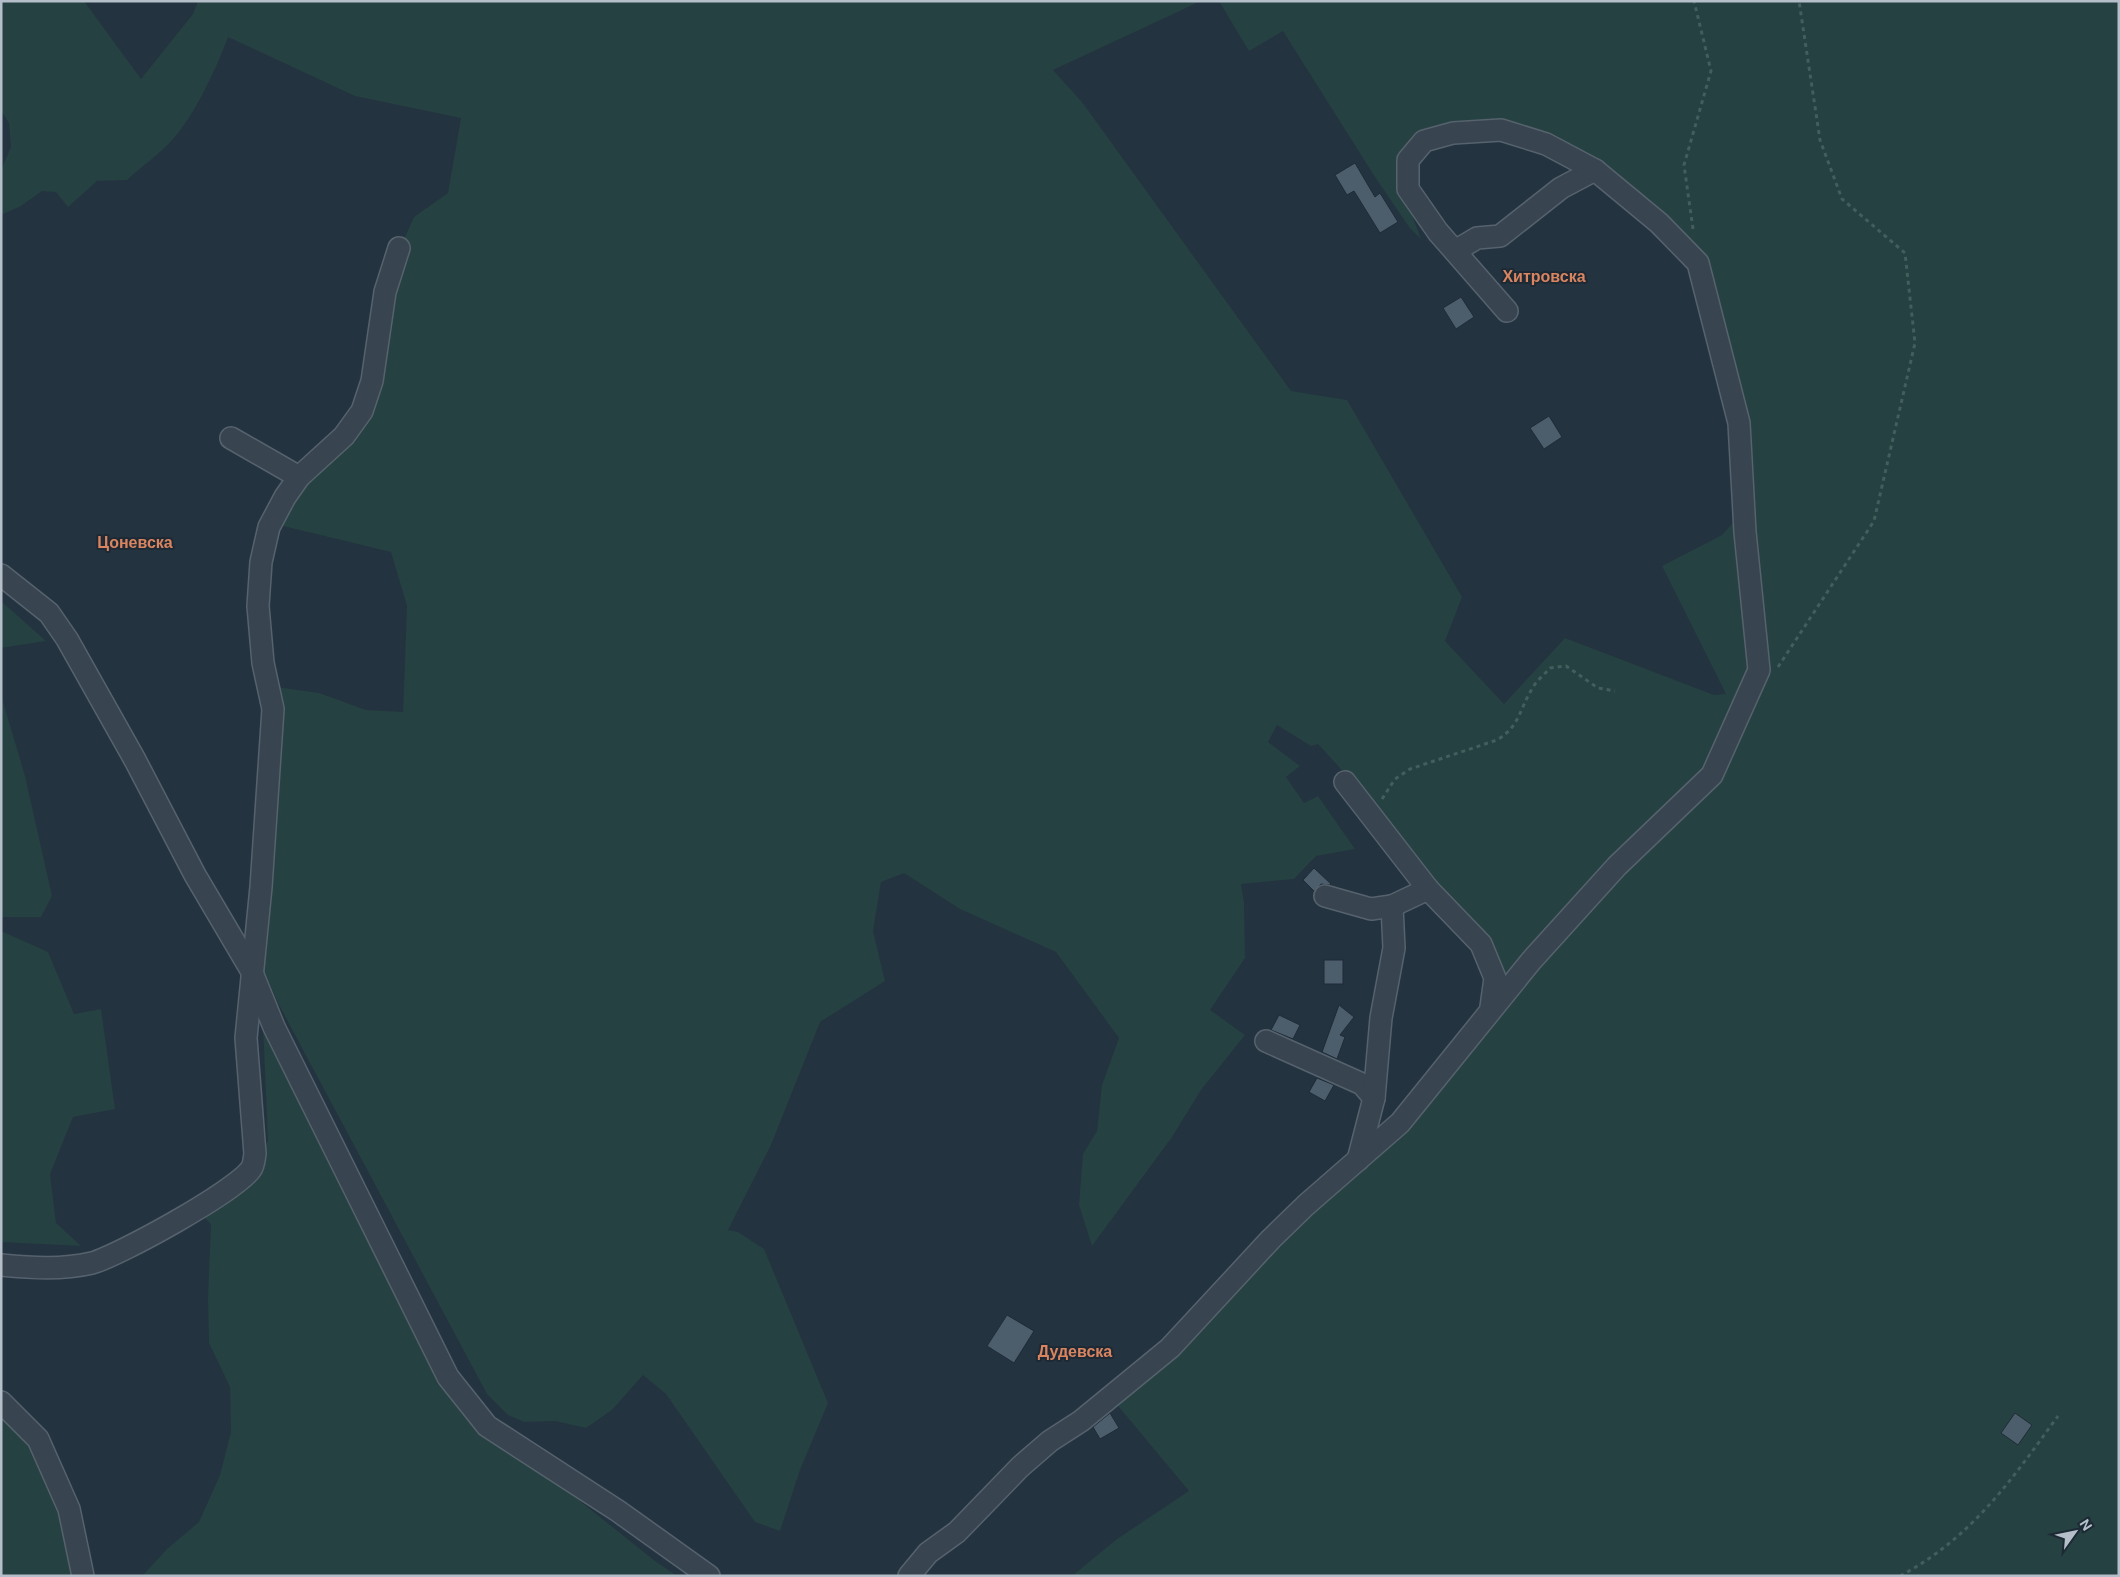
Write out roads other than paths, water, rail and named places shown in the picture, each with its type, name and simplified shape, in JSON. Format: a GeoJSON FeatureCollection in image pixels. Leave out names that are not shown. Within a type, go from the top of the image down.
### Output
{"type":"FeatureCollection","features":[{"type":"Feature","properties":{"kind":"street"},"geometry":{"type":"LineString","coordinates":[[908,1576],[928,1553],[957,1532],[988,1498],[1042,1448],[1081,1421],[1170,1348],[1271,1239],[1306,1205],[1400,1123],[1492,1007],[1617,866],[1712,775],[1759,670],[1745,532],[1739,422],[1698,263],[1660,223],[1595,170],[1546,144],[1500,130],[1452,133],[1424,141],[1408,160],[1408,189],[1455,251],[1507,311]]}},
{"type":"Feature","properties":{"kind":"street"},"geometry":{"type":"LineString","coordinates":[[1455,251],[1477,238],[1500,236],[1561,188],[1595,170]]}},
{"type":"Feature","properties":{"kind":"street"},"geometry":{"type":"LineString","coordinates":[[1,1265],[37,1269],[68,1267],[116,1255],[197,1208],[243,1178],[252,1168],[256,1154],[246,1038],[260,887],[273,709],[263,663],[258,606],[261,562],[269,527],[285,497],[299,477],[344,436],[362,411],[372,381],[376,340],[385,292],[399,248]]}},
{"type":"Feature","properties":{"kind":"street"},"geometry":{"type":"LineString","coordinates":[[231,438],[299,477]]}},
{"type":"Feature","properties":{"kind":"street"},"geometry":{"type":"LineString","coordinates":[[1,575],[49,612],[67,639],[136,760],[196,875],[251,970],[274,1027],[448,1377],[487,1426],[618,1511],[710,1576]]}},
{"type":"Feature","properties":{"kind":"street"},"geometry":{"type":"LineString","coordinates":[[1345,782],[1428,889],[1481,944],[1495,978],[1492,1007]]}},
{"type":"Feature","properties":{"kind":"street"},"geometry":{"type":"LineString","coordinates":[[1325,896],[1371,910],[1392,906],[1428,889]]}},
{"type":"Feature","properties":{"kind":"street"},"geometry":{"type":"LineString","coordinates":[[1358,1160],[1374,1098],[1381,1018],[1394,948],[1392,906]]}},
{"type":"Feature","properties":{"kind":"street"},"geometry":{"type":"LineString","coordinates":[[1266,1041],[1362,1084],[1374,1098]]}},
{"type":"Feature","properties":{"kind":"street"},"geometry":{"type":"LineString","coordinates":[[1,1402],[38,1439],[69,1509],[83,1576]]}},
{"type":"Feature","properties":{"kind":"district","name":"Хитровска"},"geometry":{"type":"Point","coordinates":[1544,276]}},
{"type":"Feature","properties":{"kind":"district","name":"Цоневска"},"geometry":{"type":"Point","coordinates":[135,542]}},
{"type":"Feature","properties":{"kind":"district","name":"Дудевска"},"geometry":{"type":"Point","coordinates":[1075,1351]}}]}
